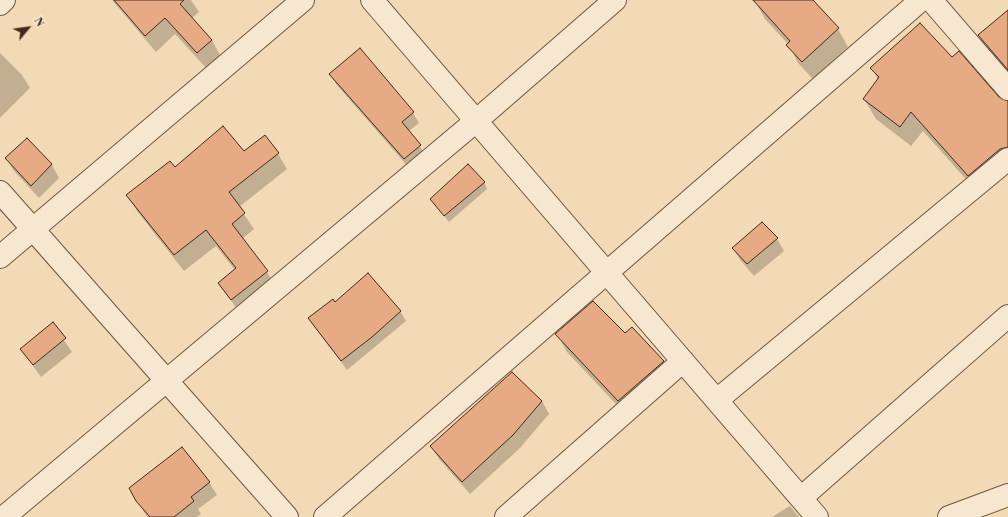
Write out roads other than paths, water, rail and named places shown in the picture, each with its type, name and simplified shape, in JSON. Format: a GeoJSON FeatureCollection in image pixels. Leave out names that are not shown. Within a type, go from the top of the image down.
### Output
{"type":"FeatureCollection","features":[{"type":"Feature","properties":{"kind":"street"},"geometry":{"type":"LineString","coordinates":[[0,4],[4,0]]}},
{"type":"Feature","properties":{"kind":"street"},"geometry":{"type":"LineString","coordinates":[[0,257],[303,0]]}},
{"type":"Feature","properties":{"kind":"street"},"geometry":{"type":"LineString","coordinates":[[372,0],[818,517]]}},
{"type":"Feature","properties":{"kind":"street"},"geometry":{"type":"LineString","coordinates":[[4,517],[165,380],[476,121],[615,0]]}},
{"type":"Feature","properties":{"kind":"street"},"geometry":{"type":"LineString","coordinates":[[325,517],[921,0]]}},
{"type":"Feature","properties":{"kind":"street"},"geometry":{"type":"LineString","coordinates":[[931,0],[1008,89]]}},
{"type":"Feature","properties":{"kind":"street"},"geometry":{"type":"LineString","coordinates":[[717,400],[1008,159]]}},
{"type":"Feature","properties":{"kind":"street"},"geometry":{"type":"LineString","coordinates":[[0,192],[287,517]]}},
{"type":"Feature","properties":{"kind":"street"},"geometry":{"type":"LineString","coordinates":[[801,498],[1008,316]]}},
{"type":"Feature","properties":{"kind":"street"},"geometry":{"type":"LineString","coordinates":[[506,517],[683,361]]}},
{"type":"Feature","properties":{"kind":"street"},"geometry":{"type":"LineString","coordinates":[[949,517],[1008,495]]}}]}
